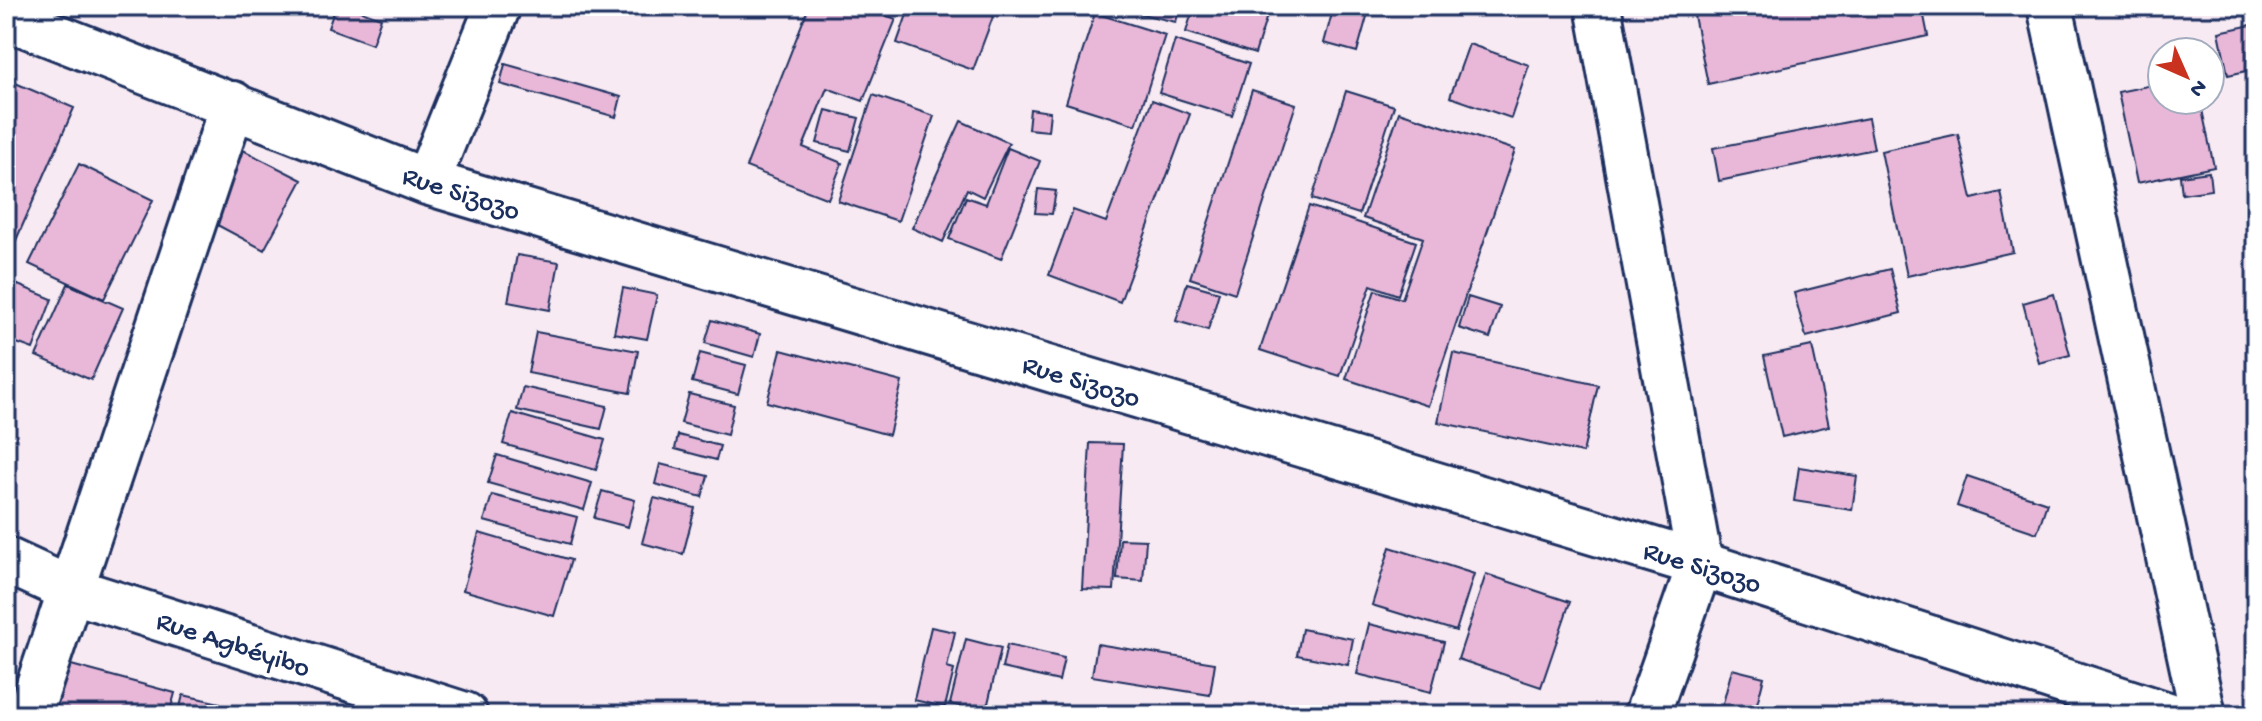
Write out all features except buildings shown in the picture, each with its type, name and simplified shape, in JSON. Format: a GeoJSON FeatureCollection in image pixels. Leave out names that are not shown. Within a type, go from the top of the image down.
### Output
{"type":"FeatureCollection","features":[{"type":"Feature","properties":{"kind":"street"},"geometry":{"type":"LineString","coordinates":[[427,182],[498,6]]}},
{"type":"Feature","properties":{"kind":"street"},"geometry":{"type":"LineString","coordinates":[[1598,6],[1700,564],[1647,715]]}},
{"type":"Feature","properties":{"kind":"street"},"geometry":{"type":"LineString","coordinates":[[2050,6],[2203,715]]}},
{"type":"Feature","properties":{"kind":"street","name":"Rue Sizozo"},"geometry":{"type":"LineString","coordinates":[[6,17],[427,182],[1700,564],[2168,715]]}},
{"type":"Feature","properties":{"kind":"street"},"geometry":{"type":"LineString","coordinates":[[29,715],[233,104]]}},
{"type":"Feature","properties":{"kind":"street","name":"Rue Agbéyibo"},"geometry":{"type":"LineString","coordinates":[[6,560],[71,590],[465,715]]}}]}
